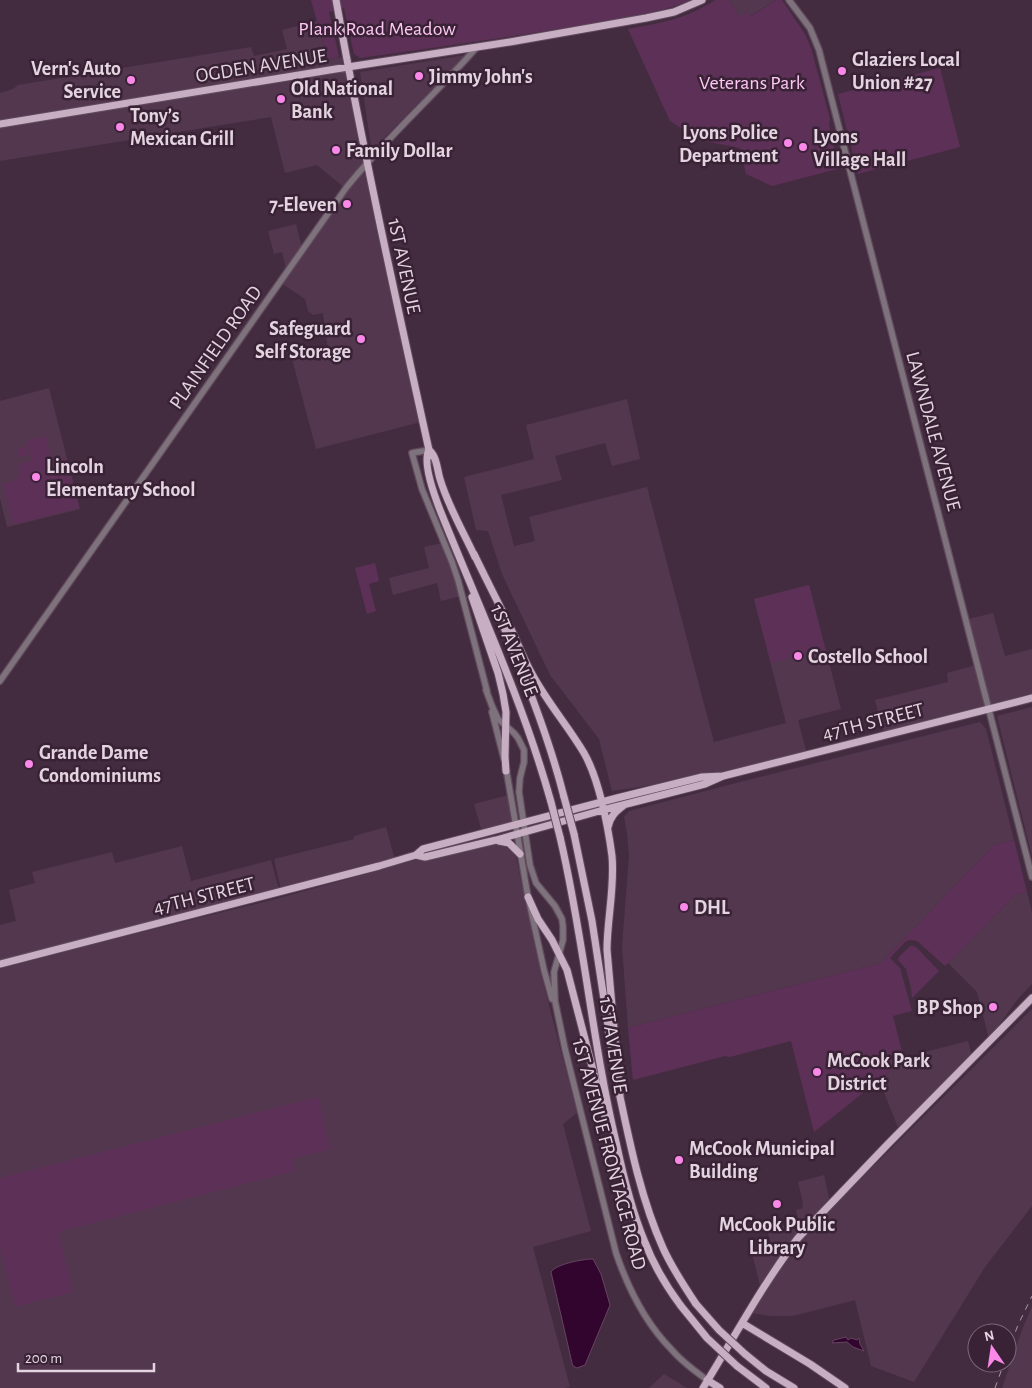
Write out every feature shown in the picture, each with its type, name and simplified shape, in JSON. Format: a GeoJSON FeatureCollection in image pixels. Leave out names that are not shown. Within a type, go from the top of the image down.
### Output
{"type":"FeatureCollection","features":[{"type":"Feature","properties":{"kind":"main road","name":"1ST AVENUE"},"geometry":{"type":"LineString","coordinates":[[336,0],[394,294],[429,450],[434,456],[444,491],[474,554],[530,692],[551,751],[574,834],[592,921],[611,1046],[632,1151],[656,1232],[670,1263],[696,1304],[719,1330],[745,1354],[766,1371],[794,1388]]}},
{"type":"Feature","properties":{"kind":"main road","name":"OGDEN AVENUE"},"geometry":{"type":"LineString","coordinates":[[0,124],[476,48],[656,17],[682,9],[702,0]]}},
{"type":"Feature","properties":{"kind":"main road","name":"1ST AVENUE"},"geometry":{"type":"LineString","coordinates":[[429,450],[426,458],[436,501],[519,703],[551,802],[575,908],[607,1104],[627,1187],[638,1223],[649,1253],[665,1283],[681,1306],[707,1338],[737,1366],[766,1388]]}},
{"type":"Feature","properties":{"kind":"main road"},"geometry":{"type":"LineString","coordinates":[[456,547],[501,686],[505,705],[506,771]]}},
{"type":"Feature","properties":{"kind":"main road"},"geometry":{"type":"LineString","coordinates":[[474,554],[531,672],[585,755],[597,784],[608,832]]}},
{"type":"Feature","properties":{"kind":"main road","name":"47TH STREET"},"geometry":{"type":"LineString","coordinates":[[0,964],[416,856],[425,857],[496,840],[632,802],[705,784],[722,776],[1032,698]]}},
{"type":"Feature","properties":{"kind":"main road","name":"47TH STREET"},"geometry":{"type":"LineString","coordinates":[[416,856],[423,849],[601,802],[702,777],[722,776]]}},
{"type":"Feature","properties":{"kind":"main road"},"geometry":{"type":"LineString","coordinates":[[597,784],[604,792],[616,795],[645,791]]}},
{"type":"Feature","properties":{"kind":"main road"},"geometry":{"type":"LineString","coordinates":[[620,1096],[607,950],[612,870],[608,826],[612,816],[623,806],[632,802]]}},
{"type":"Feature","properties":{"kind":"main road"},"geometry":{"type":"LineString","coordinates":[[496,840],[509,843],[520,854]]}},
{"type":"Feature","properties":{"kind":"main road"},"geometry":{"type":"LineString","coordinates":[[528,897],[538,919],[559,953],[571,982],[609,1132],[627,1187]]}},
{"type":"Feature","properties":{"kind":"main road"},"geometry":{"type":"LineString","coordinates":[[703,1388],[742,1323],[798,1238],[1032,998]]}},
{"type":"Feature","properties":{"kind":"main road"},"geometry":{"type":"LineString","coordinates":[[742,1323],[810,1364],[845,1388]]}},
{"type":"Feature","properties":{"kind":"main road"},"geometry":{"type":"LineString","coordinates":[[707,1380],[720,1388]]}},
{"type":"Feature","properties":{"kind":"street","name":"LAWNDALE AVENUE"},"geometry":{"type":"LineString","coordinates":[[790,0],[810,28],[819,50],[1032,877]]}},
{"type":"Feature","properties":{"kind":"street","name":"PLAINFIELD ROAD"},"geometry":{"type":"LineString","coordinates":[[0,681],[346,188],[367,162],[476,48]]}},
{"type":"Feature","properties":{"kind":"street","name":"1ST AVENUE FRONTAGE ROAD"},"geometry":{"type":"LineString","coordinates":[[429,450],[412,453],[422,489],[458,580],[486,690],[506,771],[528,897],[544,970],[560,1026],[611,1235],[624,1276],[634,1297],[664,1342],[707,1380]]}},
{"type":"Feature","properties":{"kind":"street","name":"1ST AVENUE FRONTAGE ROAD"},"geometry":{"type":"LineString","coordinates":[[486,690],[495,714],[518,738],[524,750],[524,762],[519,786],[530,865],[536,883],[555,906],[562,919],[563,934],[555,962],[553,982],[560,1026]]}},
{"type":"Feature","properties":{"kind":"shaded area"},"geometry":{"type":"Polygon","coordinates":[[[729,0],[776,0],[750,16],[740,17],[729,0]]]}},
{"type":"Feature","properties":{"kind":"shaded area"},"geometry":{"type":"Polygon","coordinates":[[[317,21],[328,60],[345,56],[421,422],[316,449],[292,359],[328,349],[323,313],[313,315],[308,311],[305,299],[281,283],[287,273],[282,252],[274,254],[268,231],[296,224],[302,248],[346,189],[317,165],[285,173],[271,117],[0,161],[0,93],[13,89],[18,85],[251,47],[254,56],[287,49],[282,30],[317,21]]]}},
{"type":"Feature","properties":{"kind":"shaded area"},"geometry":{"type":"Polygon","coordinates":[[[466,55],[377,145],[371,146],[360,72],[466,55]]]}},
{"type":"Feature","properties":{"kind":"shaded area","name":"Lincoln Elementary School"},"geometry":{"type":"Polygon","coordinates":[[[49,388],[80,509],[7,527],[0,498],[0,401],[49,388]]]}},
{"type":"Feature","properties":{"kind":"shaded area"},"geometry":{"type":"Polygon","coordinates":[[[627,399],[640,459],[612,466],[605,443],[555,456],[562,480],[501,495],[514,546],[535,541],[529,517],[647,487],[714,742],[786,723],[754,599],[809,585],[841,709],[798,720],[807,754],[721,775],[612,791],[599,739],[550,675],[502,574],[488,531],[476,530],[464,477],[534,459],[526,425],[627,399]]]}},
{"type":"Feature","properties":{"kind":"shaded area"},"geometry":{"type":"Polygon","coordinates":[[[442,543],[461,596],[441,601],[437,583],[393,595],[389,578],[429,568],[424,547],[442,543]]]}},
{"type":"Feature","properties":{"kind":"shaded area"},"geometry":{"type":"Polygon","coordinates":[[[993,613],[1005,656],[1032,649],[1032,696],[884,734],[875,700],[948,682],[947,673],[976,665],[965,620],[993,613]]]}},
{"type":"Feature","properties":{"kind":"shaded area"},"geometry":{"type":"Polygon","coordinates":[[[1032,707],[1032,856],[997,716],[1032,707]]]}},
{"type":"Feature","properties":{"kind":"shaded area"},"geometry":{"type":"Polygon","coordinates":[[[980,722],[986,729],[1014,840],[994,845],[881,963],[628,1028],[622,946],[629,856],[624,817],[629,811],[980,722]]]}},
{"type":"Feature","properties":{"kind":"shaded area"},"geometry":{"type":"Polygon","coordinates":[[[509,795],[514,824],[482,832],[474,804],[509,795]]]}},
{"type":"Feature","properties":{"kind":"shaded area"},"geometry":{"type":"Polygon","coordinates":[[[386,827],[395,860],[281,890],[274,859],[354,839],[354,836],[386,827]]]}},
{"type":"Feature","properties":{"kind":"shaded area"},"geometry":{"type":"Polygon","coordinates":[[[496,844],[509,848],[516,857],[540,971],[577,1113],[563,1124],[591,1231],[533,1247],[570,1387],[0,1388],[0,967],[276,899],[416,860],[496,844]]]}},
{"type":"Feature","properties":{"kind":"shaded area"},"geometry":{"type":"Polygon","coordinates":[[[182,846],[191,881],[271,860],[279,890],[0,962],[0,925],[16,921],[9,890],[35,883],[32,872],[112,852],[115,863],[182,846]]]}},
{"type":"Feature","properties":{"kind":"shaded area"},"geometry":{"type":"Polygon","coordinates":[[[1027,892],[1032,912],[1032,984],[1017,1000],[989,1039],[977,992],[948,963],[1015,895],[1027,892]]]}},
{"type":"Feature","properties":{"kind":"shaded area"},"geometry":{"type":"Polygon","coordinates":[[[1032,1009],[1032,1206],[985,1267],[914,1382],[871,1366],[855,1300],[793,1316],[770,1316],[751,1313],[802,1237],[1032,1009]]]}},
{"type":"Feature","properties":{"kind":"shaded area"},"geometry":{"type":"Polygon","coordinates":[[[968,1041],[972,1057],[899,1130],[879,1080],[904,1060],[921,1055],[921,1053],[968,1041]]]}},
{"type":"Feature","properties":{"kind":"shaded area"},"geometry":{"type":"Polygon","coordinates":[[[824,1175],[830,1202],[761,1290],[751,1249],[771,1244],[767,1230],[799,1222],[796,1210],[803,1208],[803,1203],[798,1182],[824,1175]]]}},
{"type":"Feature","properties":{"kind":"shaded area"},"geometry":{"type":"Polygon","coordinates":[[[593,1259],[601,1274],[610,1305],[585,1365],[577,1368],[572,1363],[551,1272],[564,1264],[593,1259]]]}},
{"type":"Feature","properties":{"kind":"shaded area"},"geometry":{"type":"Polygon","coordinates":[[[1032,1306],[1032,1388],[1002,1388],[1007,1373],[1017,1373],[1017,1344],[1032,1306]]]}},
{"type":"Feature","properties":{"kind":"shaded area"},"geometry":{"type":"Polygon","coordinates":[[[846,1337],[848,1340],[851,1338],[857,1340],[859,1338],[864,1351],[853,1347],[847,1342],[832,1343],[834,1340],[846,1337]]]}},
{"type":"Feature","properties":{"kind":"shaded area"},"geometry":{"type":"Polygon","coordinates":[[[664,1374],[687,1388],[649,1388],[664,1374]]]}},
{"type":"Feature","properties":{"kind":"green space","name":"Plank Road Meadow"},"geometry":{"type":"Polygon","coordinates":[[[311,0],[691,0],[648,13],[619,19],[360,58],[354,54],[344,8],[329,12],[339,57],[328,60],[311,0]]]}},
{"type":"Feature","properties":{"kind":"green space","name":"Veterans Park"},"geometry":{"type":"Polygon","coordinates":[[[715,0],[729,0],[740,17],[748,12],[751,16],[776,0],[782,0],[805,34],[811,48],[830,119],[829,124],[837,161],[841,168],[772,186],[746,174],[740,148],[699,140],[670,121],[628,29],[683,16],[715,0]]]}},
{"type":"Feature","properties":{"kind":"green space"},"geometry":{"type":"Polygon","coordinates":[[[940,68],[960,147],[858,174],[838,94],[940,68]]]}},
{"type":"Feature","properties":{"kind":"green space"},"geometry":{"type":"Polygon","coordinates":[[[46,436],[52,462],[66,458],[79,508],[13,525],[3,484],[15,481],[20,473],[18,464],[32,461],[27,440],[46,436]]]}},
{"type":"Feature","properties":{"kind":"green space"},"geometry":{"type":"Polygon","coordinates":[[[27,446],[29,455],[19,457],[17,448],[27,446]]]}},
{"type":"Feature","properties":{"kind":"green space"},"geometry":{"type":"Polygon","coordinates":[[[375,563],[379,581],[369,584],[376,611],[367,614],[355,568],[375,563]]]}},
{"type":"Feature","properties":{"kind":"green space"},"geometry":{"type":"Polygon","coordinates":[[[809,585],[825,649],[771,663],[754,599],[809,585]]]}},
{"type":"Feature","properties":{"kind":"green space"},"geometry":{"type":"Polygon","coordinates":[[[1014,840],[1027,892],[1015,895],[945,966],[917,941],[911,940],[906,941],[890,958],[900,968],[912,1011],[893,1016],[904,1060],[814,1132],[791,1041],[633,1080],[628,1028],[881,963],[994,845],[1014,840]]]}},
{"type":"Feature","properties":{"kind":"green space"},"geometry":{"type":"Polygon","coordinates":[[[910,946],[916,947],[939,971],[912,998],[906,969],[898,960],[910,946]]]}},
{"type":"Feature","properties":{"kind":"green space"},"geometry":{"type":"Polygon","coordinates":[[[318,1097],[330,1149],[292,1159],[295,1171],[58,1232],[73,1292],[15,1307],[0,1249],[0,1178],[318,1097]]]}},
{"type":"Feature","properties":{"kind":"railway"},"geometry":{"type":"LineString","coordinates":[[1017,1328],[1032,1296]]}},
{"type":"Feature","properties":{"kind":"railway"},"geometry":{"type":"LineString","coordinates":[[995,1388],[1000,1373]]}},
{"type":"Feature","properties":{"kind":"place","name":"Glaziers Local Union #27"},"geometry":{"type":"Point","coordinates":[842,71]}},
{"type":"Feature","properties":{"kind":"place","name":"Jimmy John's"},"geometry":{"type":"Point","coordinates":[419,76]}},
{"type":"Feature","properties":{"kind":"place","name":"Vern's Auto Service"},"geometry":{"type":"Point","coordinates":[131,80]}},
{"type":"Feature","properties":{"kind":"place","name":"Old National Bank"},"geometry":{"type":"Point","coordinates":[281,99]}},
{"type":"Feature","properties":{"kind":"place","name":"Tony’s Mexican Grill"},"geometry":{"type":"Point","coordinates":[120,127]}},
{"type":"Feature","properties":{"kind":"place","name":"Lyons Police Department"},"geometry":{"type":"Point","coordinates":[788,143]}},
{"type":"Feature","properties":{"kind":"place","name":"Lyons Village Hall"},"geometry":{"type":"Point","coordinates":[803,147]}},
{"type":"Feature","properties":{"kind":"place","name":"Family Dollar"},"geometry":{"type":"Point","coordinates":[336,150]}},
{"type":"Feature","properties":{"kind":"place","name":"7-Eleven"},"geometry":{"type":"Point","coordinates":[347,204]}},
{"type":"Feature","properties":{"kind":"place","name":"Safeguard Self Storage"},"geometry":{"type":"Point","coordinates":[361,339]}},
{"type":"Feature","properties":{"kind":"place","name":"Lincoln Elementary School"},"geometry":{"type":"Point","coordinates":[36,477]}},
{"type":"Feature","properties":{"kind":"place","name":"Costello School"},"geometry":{"type":"Point","coordinates":[798,656]}},
{"type":"Feature","properties":{"kind":"place","name":"Grande Dame Condominiums"},"geometry":{"type":"Point","coordinates":[29,764]}},
{"type":"Feature","properties":{"kind":"place","name":"DHL"},"geometry":{"type":"Point","coordinates":[684,907]}},
{"type":"Feature","properties":{"kind":"place","name":"BP Shop"},"geometry":{"type":"Point","coordinates":[993,1007]}},
{"type":"Feature","properties":{"kind":"place","name":"McCook Park District"},"geometry":{"type":"Point","coordinates":[817,1072]}},
{"type":"Feature","properties":{"kind":"place","name":"McCook Municipal Building"},"geometry":{"type":"Point","coordinates":[679,1160]}},
{"type":"Feature","properties":{"kind":"place","name":"McCook Public Library"},"geometry":{"type":"Point","coordinates":[777,1204]}}]}
